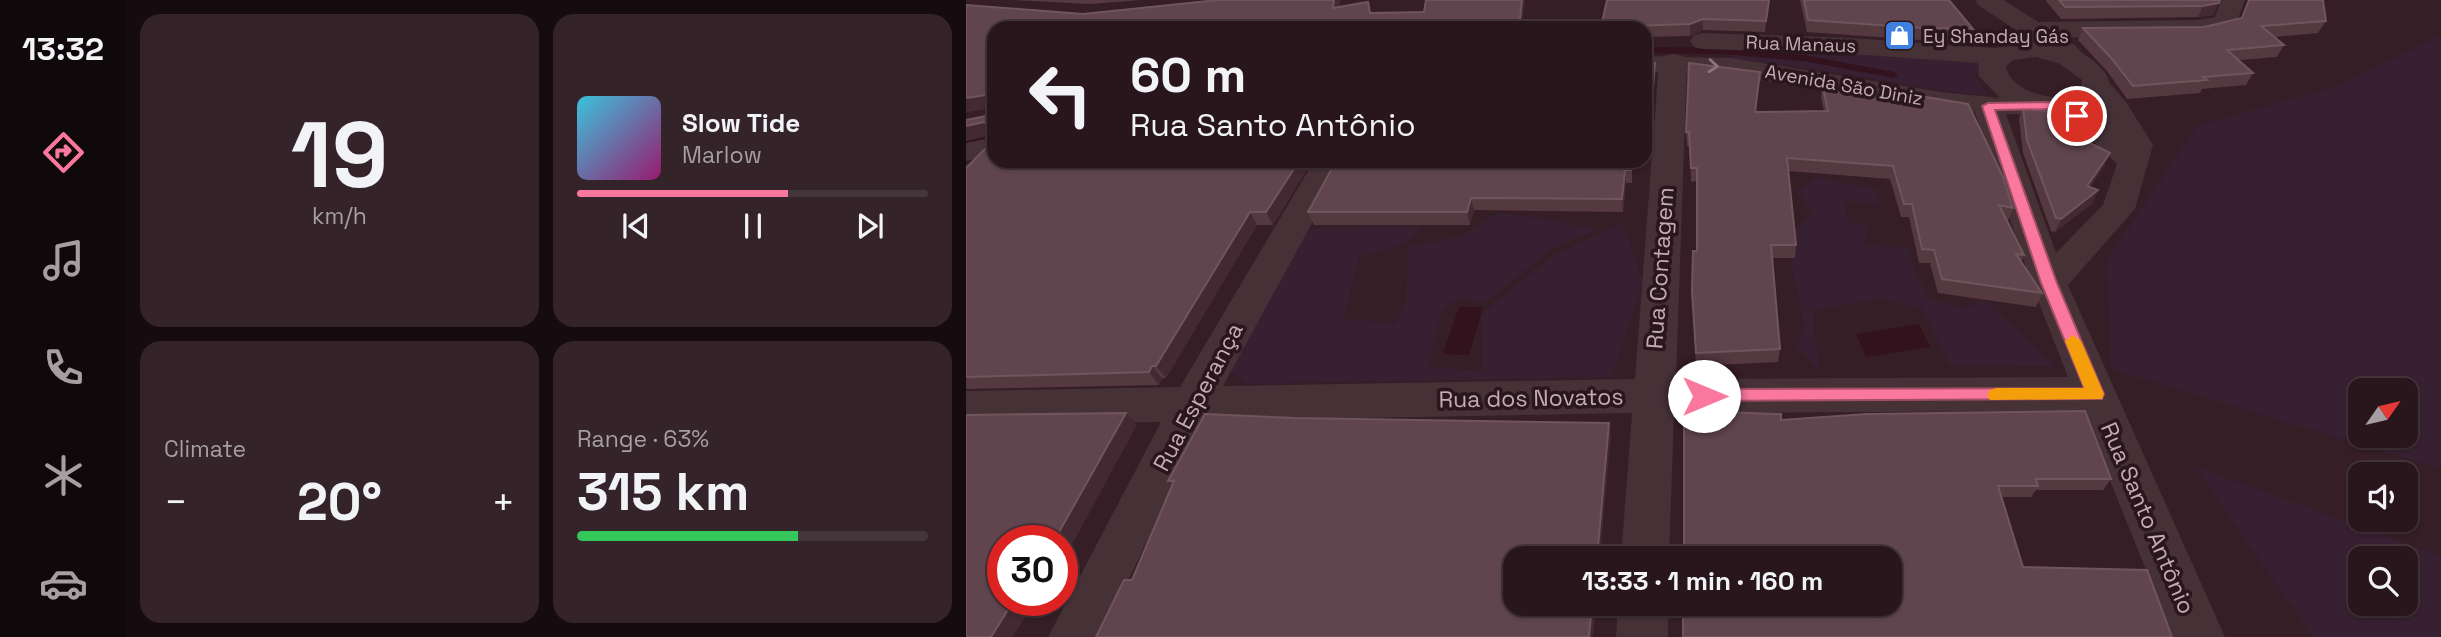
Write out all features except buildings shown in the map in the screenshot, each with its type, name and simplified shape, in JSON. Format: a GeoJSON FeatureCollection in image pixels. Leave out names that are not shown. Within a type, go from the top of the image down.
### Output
{"type":"FeatureCollection","features":[{"type":"Feature","properties":{"kind":"street"},"geometry":{"type":"LineString","coordinates":[[1987,0],[2025,23],[2092,74],[2097,86],[2116,108],[2137,145],[2118,209],[2049,283]]}},
{"type":"Feature","properties":{"kind":"street"},"geometry":{"type":"LineString","coordinates":[[2025,23],[2198,28],[2226,22],[2233,0]]}},
{"type":"Feature","properties":{"kind":"street"},"geometry":{"type":"LineString","coordinates":[[2025,23],[2003,54],[1992,62],[1992,79],[2000,87],[2027,101],[2051,105],[2095,126],[2134,162]]}},
{"type":"Feature","properties":{"kind":"street","name":"Rua Manaus"},"geometry":{"type":"LineString","coordinates":[[1654,56],[1851,46],[2003,54],[2043,51],[2078,62]]}},
{"type":"Feature","properties":{"kind":"street","name":"Avenida São Diniz"},"geometry":{"type":"LineString","coordinates":[[1654,56],[1810,77],[1934,100],[1988,106],[2082,102],[2095,92],[2097,86]]}},
{"type":"Feature","properties":{"kind":"street","name":"Rua Contagem"},"geometry":{"type":"LineString","coordinates":[[1646,546],[1652,396],[1654,56]]}},
{"type":"Feature","properties":{"kind":"street","name":"Rua Santo Antônio"},"geometry":{"type":"LineString","coordinates":[[1988,106],[2049,283],[2199,637]]}},
{"type":"Feature","properties":{"kind":"street","name":"Rua Esperança"},"geometry":{"type":"LineString","coordinates":[[1074,637],[1192,404],[1326,168]]}},
{"type":"Feature","properties":{"kind":"street","name":"Rua dos Novatos"},"geometry":{"type":"LineString","coordinates":[[966,408],[1652,396],[2096,394]]}},
{"type":"Feature","properties":{"kind":"street"},"geometry":{"type":"LineString","coordinates":[[1642,637],[1643,616]]}},
{"type":"Feature","properties":{"kind":"shaded area"},"geometry":{"type":"Polygon","coordinates":[[[2441,35],[2441,469],[2372,448],[2418,448],[2418,378],[2348,378],[2348,441],[2111,369],[2107,260],[2197,126],[2334,87],[2441,35]]]}},
{"type":"Feature","properties":{"kind":"shaded area"},"geometry":{"type":"Polygon","coordinates":[[[1738,48],[1979,60],[1976,79],[1991,97],[1729,59],[1738,48]]]}},
{"type":"Feature","properties":{"kind":"shaded area"},"geometry":{"type":"Polygon","coordinates":[[[1817,177],[1876,189],[1879,205],[1844,201],[1850,223],[1869,224],[1864,246],[1908,247],[1914,268],[1929,298],[1963,309],[1984,299],[2056,367],[1949,364],[1922,308],[1879,299],[1813,310],[1819,369],[1796,346],[1805,329],[1785,238],[1813,214],[1797,191],[1817,177]]]}},
{"type":"Feature","properties":{"kind":"shaded area"},"geometry":{"type":"Polygon","coordinates":[[[1499,212],[1599,229],[1550,250],[1487,302],[1458,299],[1443,309],[1429,366],[1482,371],[1482,313],[1555,254],[1623,223],[1643,281],[1612,377],[1245,384],[1227,367],[1306,228],[1423,227],[1407,242],[1359,258],[1344,318],[1394,324],[1406,304],[1408,247],[1461,236],[1499,212]]]}},
{"type":"Feature","properties":{"kind":"shaded area"},"geometry":{"type":"Polygon","coordinates":[[[1459,307],[1483,307],[1469,355],[1443,354],[1459,307]]]}},
{"type":"Feature","properties":{"kind":"shaded area"},"geometry":{"type":"Polygon","coordinates":[[[1919,324],[1930,347],[1866,357],[1856,334],[1919,324]]]}},
{"type":"Feature","properties":{"kind":"shaded area"},"geometry":{"type":"Polygon","coordinates":[[[2194,466],[2348,522],[2348,532],[2375,532],[2414,546],[2348,546],[2348,616],[2418,616],[2418,548],[2441,556],[2441,637],[2313,637],[2194,466]]]}},
{"type":"Feature","properties":{"kind":"waterway"},"geometry":{"type":"LineString","coordinates":[[1652,50],[1722,51],[1804,58],[1894,75]]}},
{"type":"Feature","properties":{"kind":"waterway"},"geometry":{"type":"LineString","coordinates":[[966,140],[987,136]]}},
{"type":"Feature","properties":{"kind":"slow traffic"},"geometry":{"type":"LineString","coordinates":[[1996,395],[2096,394],[2073,341]]}},
{"type":"Feature","properties":{"kind":"place","name":"Ey Shanday Gás"},"geometry":{"type":"Point","coordinates":[1900,36]}},
{"type":"Feature","properties":{"kind":"route"},"geometry":{"type":"LineString","coordinates":[[1704,396],[2096,394],[2049,283],[1988,106],[2058,105],[2077,116]]}}]}
